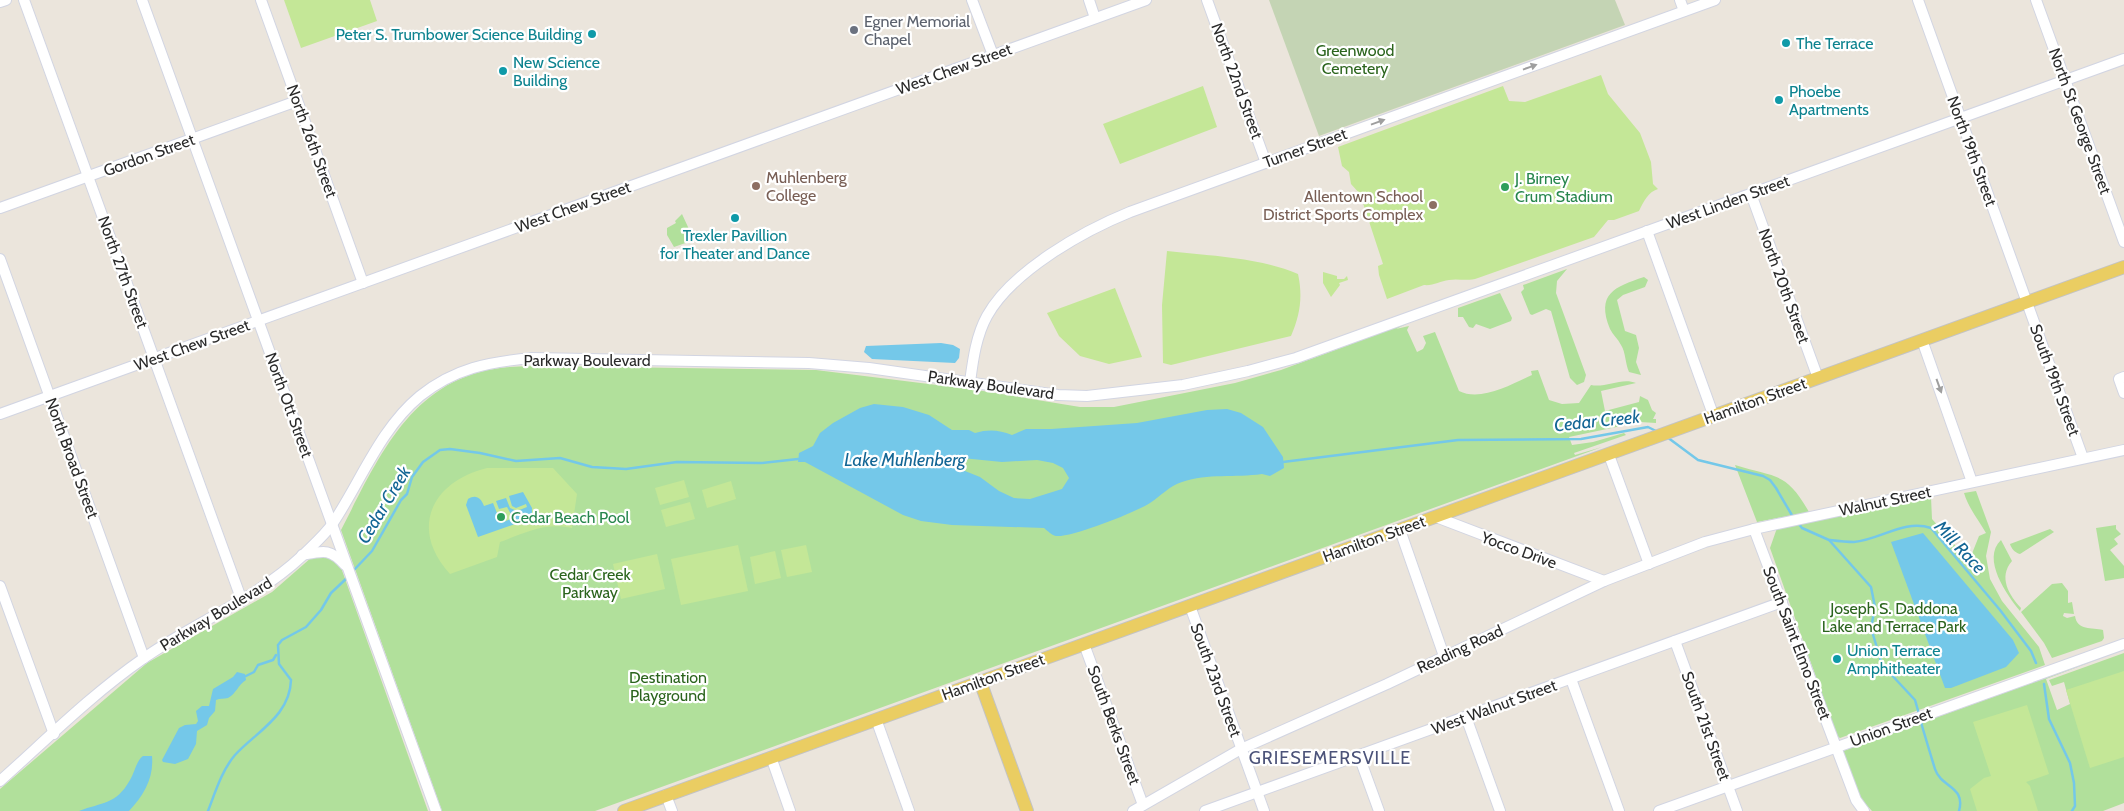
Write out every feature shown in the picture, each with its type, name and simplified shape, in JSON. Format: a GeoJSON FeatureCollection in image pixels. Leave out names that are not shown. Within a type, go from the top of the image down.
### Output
{"type":"FeatureCollection","features":[{"type":"Feature","properties":{"kind":"main road","name":"Hamilton Street"},"geometry":{"type":"LineString","coordinates":[[624,811],[2124,267]]}},
{"type":"Feature","properties":{"kind":"main road"},"geometry":{"type":"LineString","coordinates":[[980,682],[1027,811]]}},
{"type":"Feature","properties":{"kind":"street"},"geometry":{"type":"LineString","coordinates":[[0,2],[6,0]]}},
{"type":"Feature","properties":{"kind":"street","name":"North 27th Street"},"geometry":{"type":"LineString","coordinates":[[24,0],[242,601]]}},
{"type":"Feature","properties":{"kind":"street","name":"North Ott Street"},"geometry":{"type":"LineString","coordinates":[[142,0],[436,811]]}},
{"type":"Feature","properties":{"kind":"street","name":"North 26th Street"},"geometry":{"type":"LineString","coordinates":[[261,0],[363,283]]}},
{"type":"Feature","properties":{"kind":"street"},"geometry":{"type":"LineString","coordinates":[[972,0],[993,55]]}},
{"type":"Feature","properties":{"kind":"street"},"geometry":{"type":"LineString","coordinates":[[1089,0],[1095,18]]}},
{"type":"Feature","properties":{"kind":"street","name":"West Chew Street"},"geometry":{"type":"LineString","coordinates":[[0,414],[1146,0]]}},
{"type":"Feature","properties":{"kind":"street","name":"North 22nd Street"},"geometry":{"type":"LineString","coordinates":[[1207,0],[1266,163]]}},
{"type":"Feature","properties":{"kind":"street"},"geometry":{"type":"LineString","coordinates":[[1680,0],[1684,11]]}},
{"type":"Feature","properties":{"kind":"street","name":"Turner Street"},"geometry":{"type":"LineString","coordinates":[[970,382],[980,332],[987,316],[1010,288],[1046,257],[1080,235],[1108,221],[1715,0]]}},
{"type":"Feature","properties":{"kind":"street","name":"North 19th Street"},"geometry":{"type":"LineString","coordinates":[[1918,0],[2027,302]]}},
{"type":"Feature","properties":{"kind":"street","name":"North St George Street"},"geometry":{"type":"LineString","coordinates":[[2036,0],[2124,242]]}},
{"type":"Feature","properties":{"kind":"street","name":"West Linden Street"},"geometry":{"type":"LineString","coordinates":[[1332,345],[2124,59]]}},
{"type":"Feature","properties":{"kind":"street","name":"Gordon Street"},"geometry":{"type":"LineString","coordinates":[[0,208],[298,101]]}},
{"type":"Feature","properties":{"kind":"street","name":"North 20th Street"},"geometry":{"type":"LineString","coordinates":[[1750,194],[1818,378]]}},
{"type":"Feature","properties":{"kind":"street"},"geometry":{"type":"LineString","coordinates":[[1647,231],[1714,417]]}},
{"type":"Feature","properties":{"kind":"street","name":"North Broad Street"},"geometry":{"type":"LineString","coordinates":[[0,259],[144,658]]}},
{"type":"Feature","properties":{"kind":"street","name":"South 19th Street"},"geometry":{"type":"LineString","coordinates":[[2027,302],[2083,458]]}},
{"type":"Feature","properties":{"kind":"street"},"geometry":{"type":"LineString","coordinates":[[1922,340],[1972,482],[2124,450]]}},
{"type":"Feature","properties":{"kind":"street","name":"Parkway Boulevard"},"geometry":{"type":"LineString","coordinates":[[0,781],[115,680],[144,658],[172,639],[242,601],[273,580],[302,556],[332,524],[386,434],[408,408],[427,391],[448,377],[472,368],[497,361],[532,358],[809,363],[869,368],[1065,396],[1124,393],[1183,385],[1248,371],[1332,345]]}},
{"type":"Feature","properties":{"kind":"street"},"geometry":{"type":"LineString","coordinates":[[2122,378],[2124,393]]}},
{"type":"Feature","properties":{"kind":"street"},"geometry":{"type":"LineString","coordinates":[[1609,455],[1649,564]]}},
{"type":"Feature","properties":{"kind":"street","name":"Walnut Street"},"geometry":{"type":"LineString","coordinates":[[1799,520],[1972,482]]}},
{"type":"Feature","properties":{"kind":"street","name":"Yocco Drive"},"geometry":{"type":"LineString","coordinates":[[1436,516],[1604,581]]}},
{"type":"Feature","properties":{"kind":"street","name":"Reading Road"},"geometry":{"type":"LineString","coordinates":[[1133,811],[1241,749],[1387,684],[1604,581],[1706,542],[1754,529],[1799,520]]}},
{"type":"Feature","properties":{"kind":"street","name":"South Saint Elmo Street"},"geometry":{"type":"LineString","coordinates":[[1754,529],[1856,800],[1864,811]]}},
{"type":"Feature","properties":{"kind":"street"},"geometry":{"type":"LineString","coordinates":[[1400,530],[1444,656]]}},
{"type":"Feature","properties":{"kind":"street"},"geometry":{"type":"LineString","coordinates":[[302,556],[328,552],[338,556],[347,567]]}},
{"type":"Feature","properties":{"kind":"street"},"geometry":{"type":"LineString","coordinates":[[0,586],[54,734]]}},
{"type":"Feature","properties":{"kind":"street","name":"West Walnut Street"},"geometry":{"type":"LineString","coordinates":[[1205,811],[1782,602]]}},
{"type":"Feature","properties":{"kind":"street","name":"South 23rd Street"},"geometry":{"type":"LineString","coordinates":[[1190,606],[1264,811]]}},
{"type":"Feature","properties":{"kind":"street","name":"South 21st Street"},"geometry":{"type":"LineString","coordinates":[[1675,641],[1737,811]]}},
{"type":"Feature","properties":{"kind":"street","name":"South Berks Street"},"geometry":{"type":"LineString","coordinates":[[1084,644],[1143,805]]}},
{"type":"Feature","properties":{"kind":"street","name":"Union Street"},"geometry":{"type":"LineString","coordinates":[[1659,811],[1902,722],[2124,644]]}},
{"type":"Feature","properties":{"kind":"street"},"geometry":{"type":"LineString","coordinates":[[1571,679],[1618,811]]}},
{"type":"Feature","properties":{"kind":"street"},"geometry":{"type":"LineString","coordinates":[[1466,717],[1500,811]]}},
{"type":"Feature","properties":{"kind":"street"},"geometry":{"type":"LineString","coordinates":[[876,719],[909,811]]}},
{"type":"Feature","properties":{"kind":"street"},"geometry":{"type":"LineString","coordinates":[[1359,756],[1379,811]]}},
{"type":"Feature","properties":{"kind":"street"},"geometry":{"type":"LineString","coordinates":[[771,757],[790,811]]}},
{"type":"Feature","properties":{"kind":"street"},"geometry":{"type":"LineString","coordinates":[[666,796],[672,811]]}},
{"type":"Feature","properties":{"kind":"green space"},"geometry":{"type":"Polygon","coordinates":[[[284,0],[370,0],[377,21],[301,48],[284,0]]]}},
{"type":"Feature","properties":{"kind":"green space","name":"Greenwood Cemetery"},"geometry":{"type":"Polygon","coordinates":[[[1269,0],[1615,0],[1625,25],[1319,136],[1269,0]]]}},
{"type":"Feature","properties":{"kind":"green space","name":"J. Birney Crum Stadium"},"geometry":{"type":"Polygon","coordinates":[[[1601,75],[1608,94],[1640,133],[1651,162],[1653,184],[1658,189],[1649,195],[1639,211],[1614,220],[1608,220],[1594,237],[1478,278],[1424,285],[1387,299],[1379,275],[1378,266],[1383,264],[1360,194],[1351,184],[1349,172],[1342,166],[1338,147],[1503,86],[1509,101],[1525,102],[1601,75]]]}},
{"type":"Feature","properties":{"kind":"green space"},"geometry":{"type":"Polygon","coordinates":[[[1203,86],[1217,127],[1120,164],[1103,124],[1203,86]]]}},
{"type":"Feature","properties":{"kind":"green space"},"geometry":{"type":"Polygon","coordinates":[[[682,214],[694,240],[674,247],[667,235],[667,228],[676,223],[675,221],[682,214]]]}},
{"type":"Feature","properties":{"kind":"green space"},"geometry":{"type":"Polygon","coordinates":[[[1167,251],[1250,261],[1283,268],[1298,274],[1300,306],[1291,336],[1171,365],[1163,363],[1162,305],[1167,251]]]}},
{"type":"Feature","properties":{"kind":"green space"},"geometry":{"type":"Polygon","coordinates":[[[1567,269],[1557,281],[1556,293],[1586,375],[1584,382],[1577,385],[1570,378],[1551,311],[1546,309],[1532,315],[1530,314],[1521,292],[1524,289],[1523,285],[1567,269]]]}},
{"type":"Feature","properties":{"kind":"green space"},"geometry":{"type":"Polygon","coordinates":[[[1323,272],[1337,276],[1337,279],[1344,279],[1347,276],[1348,280],[1339,283],[1340,285],[1331,297],[1323,283],[1323,272]]]}},
{"type":"Feature","properties":{"kind":"green space"},"geometry":{"type":"Polygon","coordinates":[[[1644,277],[1648,280],[1645,287],[1623,295],[1617,300],[1625,331],[1636,335],[1639,348],[1636,362],[1641,375],[1629,372],[1623,348],[1610,329],[1605,308],[1610,294],[1616,289],[1644,277]]]}},
{"type":"Feature","properties":{"kind":"green space"},"geometry":{"type":"Polygon","coordinates":[[[1115,288],[1142,357],[1109,364],[1080,356],[1059,336],[1047,313],[1115,288]]]}},
{"type":"Feature","properties":{"kind":"green space"},"geometry":{"type":"Polygon","coordinates":[[[1500,293],[1512,318],[1511,321],[1490,329],[1476,324],[1473,328],[1469,327],[1463,317],[1458,317],[1458,308],[1500,293]]]}},
{"type":"Feature","properties":{"kind":"green space","name":"Cedar Creek Parkway"},"geometry":{"type":"Polygon","coordinates":[[[1408,323],[1396,329],[1409,326],[1407,330],[1417,352],[1423,349],[1426,343],[1423,336],[1435,332],[1459,391],[1468,394],[1486,393],[1515,383],[1532,375],[1531,371],[1538,370],[1549,400],[1562,404],[1579,403],[1591,385],[1597,386],[1631,381],[1636,383],[1601,391],[1605,411],[1639,402],[1640,396],[1648,400],[1652,410],[1656,413],[1653,419],[1656,419],[1656,423],[1640,422],[1569,437],[1572,445],[1593,442],[1624,433],[1626,435],[1574,453],[1575,455],[1602,447],[595,811],[442,811],[341,530],[370,474],[386,447],[404,423],[424,402],[448,385],[476,373],[510,367],[532,366],[816,370],[977,390],[1080,407],[1114,407],[1235,383],[1281,370],[1408,323]]]}},
{"type":"Feature","properties":{"kind":"green space"},"geometry":{"type":"Polygon","coordinates":[[[1735,465],[1779,478],[1794,489],[1809,512],[1757,522],[1735,465]]]}},
{"type":"Feature","properties":{"kind":"green space","name":"Cedar Beach Pool"},"geometry":{"type":"Polygon","coordinates":[[[487,468],[553,468],[577,494],[572,528],[544,527],[518,535],[500,542],[497,557],[450,574],[438,557],[431,540],[429,524],[432,509],[440,496],[452,484],[468,475],[487,468]]]}},
{"type":"Feature","properties":{"kind":"green space"},"geometry":{"type":"Polygon","coordinates":[[[684,480],[689,497],[660,505],[655,488],[684,480]]]}},
{"type":"Feature","properties":{"kind":"green space"},"geometry":{"type":"Polygon","coordinates":[[[731,481],[736,499],[707,508],[702,490],[731,481]]]}},
{"type":"Feature","properties":{"kind":"green space","name":"Joseph S. Daddona Lake and Terrace Park"},"geometry":{"type":"Polygon","coordinates":[[[1976,491],[1991,532],[1986,556],[1990,579],[2002,601],[2039,647],[2045,665],[1840,738],[1837,736],[1770,548],[1777,528],[1931,497],[1932,519],[1969,561],[1979,536],[1986,533],[1971,509],[1964,493],[1976,491]]]}},
{"type":"Feature","properties":{"kind":"green space"},"geometry":{"type":"Polygon","coordinates":[[[690,502],[695,519],[666,527],[661,510],[690,502]]]}},
{"type":"Feature","properties":{"kind":"green space"},"geometry":{"type":"Polygon","coordinates":[[[2116,525],[2116,529],[2121,534],[2114,539],[2118,544],[2110,550],[2124,566],[2124,578],[2105,581],[2096,528],[2116,525]]]}},
{"type":"Feature","properties":{"kind":"green space"},"geometry":{"type":"Polygon","coordinates":[[[2050,529],[2054,532],[2020,554],[2012,549],[2010,544],[2050,529]]]}},
{"type":"Feature","properties":{"kind":"green space"},"geometry":{"type":"Polygon","coordinates":[[[2001,540],[2012,561],[2006,573],[2007,586],[2009,592],[2021,608],[2020,611],[2003,587],[1995,567],[1994,557],[1996,548],[2001,540]]]}},
{"type":"Feature","properties":{"kind":"green space"},"geometry":{"type":"Polygon","coordinates":[[[738,545],[748,591],[681,605],[671,559],[738,545]]]}},
{"type":"Feature","properties":{"kind":"green space"},"geometry":{"type":"Polygon","coordinates":[[[806,545],[812,572],[787,577],[781,550],[806,545]]]}},
{"type":"Feature","properties":{"kind":"green space"},"geometry":{"type":"Polygon","coordinates":[[[775,551],[781,578],[755,584],[750,557],[775,551]]]}},
{"type":"Feature","properties":{"kind":"green space"},"geometry":{"type":"Polygon","coordinates":[[[326,553],[339,562],[428,811],[0,811],[0,789],[147,663],[272,592],[312,557],[326,553]]]}},
{"type":"Feature","properties":{"kind":"green space"},"geometry":{"type":"Polygon","coordinates":[[[657,554],[665,589],[621,599],[613,564],[657,554]]]}},
{"type":"Feature","properties":{"kind":"green space"},"geometry":{"type":"Polygon","coordinates":[[[2062,583],[2068,591],[2068,603],[2072,602],[2074,614],[2064,613],[2063,616],[2067,618],[2075,616],[2076,621],[2086,628],[2103,630],[2104,638],[2102,641],[2052,658],[2044,643],[2021,612],[2052,584],[2062,583]]]}},
{"type":"Feature","properties":{"kind":"green space"},"geometry":{"type":"Polygon","coordinates":[[[2124,653],[2124,803],[2103,811],[1872,811],[1861,799],[1843,751],[2104,657],[2046,679],[2057,710],[2070,704],[2064,682],[2052,686],[2049,680],[2124,653]]]}},
{"type":"Feature","properties":{"kind":"green space"},"geometry":{"type":"Polygon","coordinates":[[[2124,671],[2124,757],[2090,768],[2066,690],[2124,671]]]}},
{"type":"Feature","properties":{"kind":"green space"},"geometry":{"type":"Polygon","coordinates":[[[2027,705],[2049,774],[2026,782],[2030,786],[2038,811],[1977,811],[1970,789],[1984,778],[1991,776],[1973,722],[2027,705]]]}},
{"type":"Feature","properties":{"kind":"water"},"geometry":{"type":"Polygon","coordinates":[[[941,343],[953,345],[960,349],[959,358],[955,363],[872,359],[864,352],[866,346],[941,343]]]}},
{"type":"Feature","properties":{"kind":"water","name":"Lake Muhlenberg"},"geometry":{"type":"Polygon","coordinates":[[[874,404],[903,407],[929,415],[952,430],[969,430],[975,433],[994,431],[1012,435],[1026,429],[1137,423],[1207,410],[1227,409],[1241,413],[1263,427],[1283,457],[1284,468],[1270,476],[1262,474],[1212,477],[1182,482],[1150,503],[1132,512],[1089,529],[1064,536],[1051,534],[1044,528],[952,525],[921,521],[903,515],[805,462],[798,462],[799,453],[813,446],[820,433],[833,423],[860,408],[874,404]],[[962,458],[956,462],[955,467],[980,477],[999,491],[1014,498],[1030,499],[1062,489],[1069,478],[1063,468],[1053,463],[1037,460],[1002,462],[962,458]]]}},
{"type":"Feature","properties":{"kind":"water"},"geometry":{"type":"Polygon","coordinates":[[[523,492],[532,508],[532,518],[478,537],[466,505],[468,499],[478,498],[484,506],[493,503],[501,523],[513,518],[507,507],[499,509],[496,501],[506,498],[510,508],[517,511],[527,507],[526,504],[516,508],[512,506],[509,496],[523,492]]]}},
{"type":"Feature","properties":{"kind":"water"},"geometry":{"type":"Polygon","coordinates":[[[1923,533],[2013,640],[2019,653],[2006,667],[1951,688],[1945,688],[1891,542],[1923,533]]]}},
{"type":"Feature","properties":{"kind":"water"},"geometry":{"type":"Polygon","coordinates":[[[237,672],[245,674],[246,680],[228,698],[216,700],[215,711],[209,718],[207,725],[197,731],[196,744],[188,759],[175,764],[163,762],[162,760],[179,728],[185,725],[196,724],[198,721],[196,711],[202,706],[209,706],[213,689],[233,677],[237,672]]]}},
{"type":"Feature","properties":{"kind":"water"},"geometry":{"type":"Polygon","coordinates":[[[143,756],[152,756],[150,779],[139,799],[129,811],[79,811],[108,802],[119,794],[125,788],[143,756]]]}},
{"type":"Feature","properties":{"kind":"waterway","name":"Cedar Creek"},"geometry":{"type":"LineString","coordinates":[[1283,462],[1458,440],[1581,439],[1648,427],[1658,432]]}},
{"type":"Feature","properties":{"kind":"waterway","name":"Cedar Creek"},"geometry":{"type":"LineString","coordinates":[[1667,437],[1698,460],[1763,476],[1770,480],[1793,517]]}},
{"type":"Feature","properties":{"kind":"waterway","name":"Cedar Creek"},"geometry":{"type":"LineString","coordinates":[[353,571],[372,551],[401,500],[407,494],[412,477],[423,462],[440,450],[450,449],[480,453],[516,461],[560,458],[592,467],[626,469],[677,462],[761,463],[798,459]]}},
{"type":"Feature","properties":{"kind":"waterway","name":"Cedar Creek"},"geometry":{"type":"LineString","coordinates":[[1798,523],[1802,528],[1829,540],[1871,587],[1875,607],[1871,628],[1881,661],[1915,700],[1919,714]]}},
{"type":"Feature","properties":{"kind":"waterway","name":"Mill Race"},"geometry":{"type":"LineString","coordinates":[[1830,540],[1854,542],[1911,526],[1931,528],[2000,610],[2031,651],[2036,663]]}},
{"type":"Feature","properties":{"kind":"waterway","name":"Cedar Creek"},"geometry":{"type":"LineString","coordinates":[[208,811],[219,782],[230,761],[270,722],[285,704],[291,680],[279,664],[278,645],[282,640],[306,627],[321,610],[331,593],[348,577]]}},
{"type":"Feature","properties":{"kind":"waterway"},"geometry":{"type":"LineString","coordinates":[[246,676],[254,672],[258,665],[273,660],[276,655]]}},
{"type":"Feature","properties":{"kind":"waterway","name":"Mill Race"},"geometry":{"type":"LineString","coordinates":[[2044,684],[2049,719],[2070,763],[2074,783],[2075,806],[2072,811]]}},
{"type":"Feature","properties":{"kind":"waterway","name":"Cedar Creek"},"geometry":{"type":"LineString","coordinates":[[1920,719],[1935,769],[1942,780],[1959,797],[1959,811]]}},
{"type":"Feature","properties":{"kind":"place","name":"Egner Memorial Chapel"},"geometry":{"type":"Point","coordinates":[854,30]}},
{"type":"Feature","properties":{"kind":"place","name":"Peter S. Trumbower Science Building"},"geometry":{"type":"Point","coordinates":[592,34]}},
{"type":"Feature","properties":{"kind":"place","name":"The Terrace"},"geometry":{"type":"Point","coordinates":[1786,43]}},
{"type":"Feature","properties":{"kind":"place","name":"New Science Building"},"geometry":{"type":"Point","coordinates":[503,71]}},
{"type":"Feature","properties":{"kind":"place","name":"Phoebe Apartments"},"geometry":{"type":"Point","coordinates":[1779,100]}},
{"type":"Feature","properties":{"kind":"place","name":"Muhlenberg College"},"geometry":{"type":"Point","coordinates":[756,186]}},
{"type":"Feature","properties":{"kind":"place","name":"J. Birney Crum Stadium"},"geometry":{"type":"Point","coordinates":[1505,187]}},
{"type":"Feature","properties":{"kind":"place","name":"Allentown School District Sports Complex"},"geometry":{"type":"Point","coordinates":[1433,205]}},
{"type":"Feature","properties":{"kind":"place","name":"Trexler Pavillion for Theater and Dance"},"geometry":{"type":"Point","coordinates":[735,218]}},
{"type":"Feature","properties":{"kind":"place","name":"Cedar Beach Pool"},"geometry":{"type":"Point","coordinates":[501,517]}},
{"type":"Feature","properties":{"kind":"place","name":"Union Terrace Amphitheater"},"geometry":{"type":"Point","coordinates":[1837,659]}},
{"type":"Feature","properties":{"kind":"district","name":"GRIESEMERSVILLE"},"geometry":{"type":"Point","coordinates":[1330,758]}},
{"type":"Feature","properties":{"kind":"park label","name":"Destination Playground"},"geometry":{"type":"Point","coordinates":[668,686]}}]}
